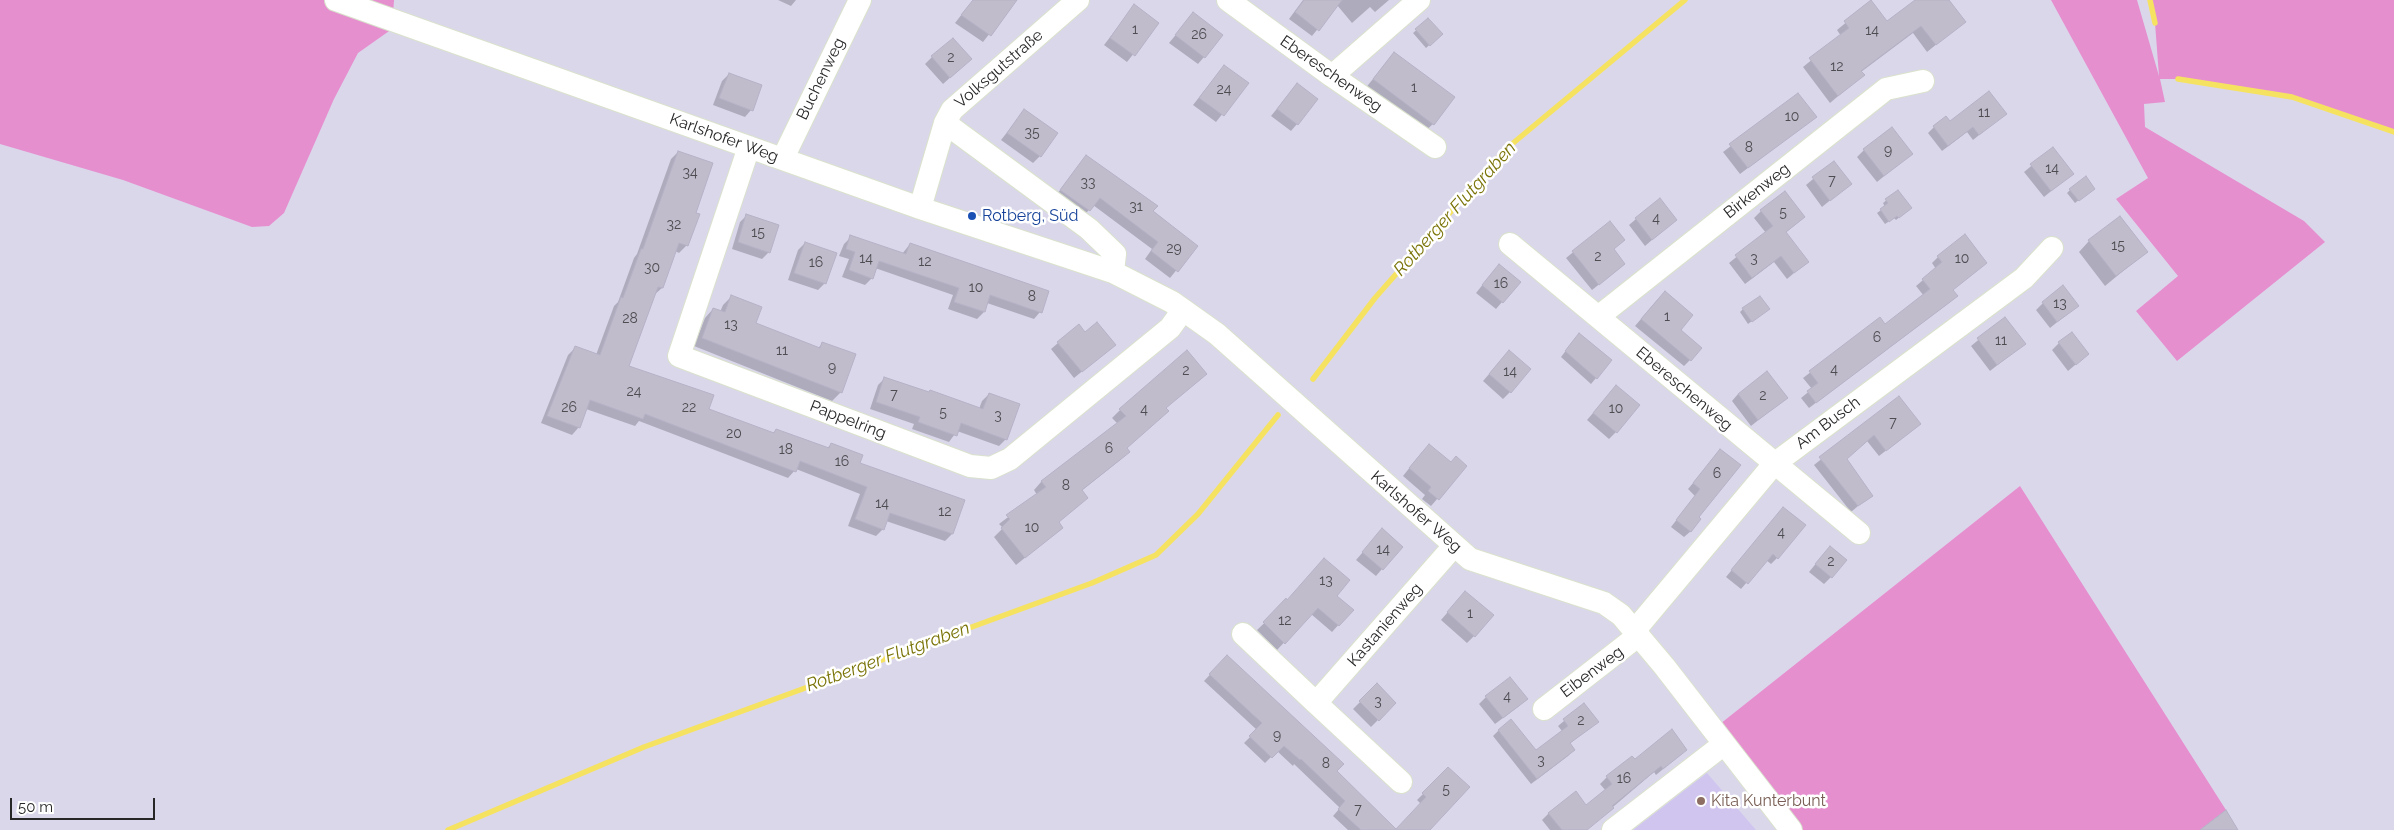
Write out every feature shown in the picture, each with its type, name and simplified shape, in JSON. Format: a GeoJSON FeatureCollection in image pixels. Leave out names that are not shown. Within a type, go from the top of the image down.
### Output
{"type":"FeatureCollection","features":[{"type":"Feature","properties":{"kind":"street","name":"Karlshofer Weg"},"geometry":{"type":"LineString","coordinates":[[336,0],[920,208],[1113,272],[1145,288],[1183,310],[1217,334],[1453,547],[1470,559],[1489,567],[1604,603],[1621,615],[1637,632],[1791,830]]}},
{"type":"Feature","properties":{"kind":"street","name":"Buchenweg"},"geometry":{"type":"LineString","coordinates":[[783,158],[860,0]]}},
{"type":"Feature","properties":{"kind":"street","name":"Volksgutstraße"},"geometry":{"type":"LineString","coordinates":[[920,208],[945,123],[952,110],[1078,0]]}},
{"type":"Feature","properties":{"kind":"street","name":"Ebereschenweg"},"geometry":{"type":"LineString","coordinates":[[1228,0],[1332,76],[1435,147]]}},
{"type":"Feature","properties":{"kind":"street"},"geometry":{"type":"LineString","coordinates":[[1332,76],[1419,0]]}},
{"type":"Feature","properties":{"kind":"street","name":"Birkenweg"},"geometry":{"type":"LineString","coordinates":[[1598,317],[1886,89],[1923,80]]}},
{"type":"Feature","properties":{"kind":"street"},"geometry":{"type":"LineString","coordinates":[[945,123],[1089,229],[1115,254],[1113,272]]}},
{"type":"Feature","properties":{"kind":"street","name":"Pappelring"},"geometry":{"type":"LineString","coordinates":[[749,147],[678,356],[970,466],[991,468],[1010,459],[1170,328],[1183,310]]}},
{"type":"Feature","properties":{"kind":"street","name":"Ebereschenweg"},"geometry":{"type":"LineString","coordinates":[[1510,244],[1859,533]]}},
{"type":"Feature","properties":{"kind":"street","name":"Am Busch"},"geometry":{"type":"LineString","coordinates":[[1637,632],[1774,464],[2024,278],[2052,248]]}},
{"type":"Feature","properties":{"kind":"street","name":"Kastanienweg"},"geometry":{"type":"LineString","coordinates":[[1316,703],[1453,547]]}},
{"type":"Feature","properties":{"kind":"street","name":"Eibenweg"},"geometry":{"type":"LineString","coordinates":[[1544,709],[1637,632]]}},
{"type":"Feature","properties":{"kind":"street"},"geometry":{"type":"LineString","coordinates":[[1243,634],[1401,782]]}},
{"type":"Feature","properties":{"kind":"street"},"geometry":{"type":"LineString","coordinates":[[1614,830],[1724,744]]}},
{"type":"Feature","properties":{"kind":"shaded area"},"geometry":{"type":"Polygon","coordinates":[[[0,0],[394,0],[392,29],[358,53],[334,99],[284,213],[269,226],[252,227],[123,180],[0,144],[0,0]]]}},
{"type":"Feature","properties":{"kind":"shaded area"},"geometry":{"type":"Polygon","coordinates":[[[2051,0],[2137,0],[2159,76],[2155,23],[2150,0],[2394,0],[2394,132],[2292,97],[2178,79],[2160,79],[2165,102],[2144,104],[2145,127],[2304,221],[2325,242],[2177,361],[2136,311],[2178,276],[2116,199],[2148,178],[2051,0]]]}},
{"type":"Feature","properties":{"kind":"shaded area"},"geometry":{"type":"Polygon","coordinates":[[[2020,486],[2226,810],[2200,830],[1803,830],[1720,724],[2020,486]]]}},
{"type":"Feature","properties":{"kind":"shaded area","name":"Kita Kunterbunt"},"geometry":{"type":"Polygon","coordinates":[[[1707,773],[1756,830],[1633,830],[1707,773]]]}},
{"type":"Feature","properties":{"kind":"building"},"geometry":{"type":"Polygon","coordinates":[[[973,0],[1017,0],[991,36],[961,15],[973,0]]]}},
{"type":"Feature","properties":{"kind":"building"},"geometry":{"type":"Polygon","coordinates":[[[1304,0],[1342,0],[1319,31],[1295,12],[1304,0]]]}},
{"type":"Feature","properties":{"kind":"building"},"geometry":{"type":"Polygon","coordinates":[[[1871,0],[1887,21],[1915,0],[1949,0],[1966,22],[1936,45],[1921,26],[1861,71],[1865,75],[1838,96],[1809,58],[1849,28],[1844,21],[1871,0]]]}},
{"type":"Feature","properties":{"kind":"building"},"geometry":{"type":"Polygon","coordinates":[[[1134,4],[1159,23],[1135,56],[1110,38],[1134,4]]]}},
{"type":"Feature","properties":{"kind":"building"},"geometry":{"type":"Polygon","coordinates":[[[1193,12],[1223,35],[1205,58],[1175,35],[1193,12]]]}},
{"type":"Feature","properties":{"kind":"building"},"geometry":{"type":"Polygon","coordinates":[[[1428,18],[1443,34],[1430,46],[1415,29],[1428,18]]]}},
{"type":"Feature","properties":{"kind":"building"},"geometry":{"type":"Polygon","coordinates":[[[953,38],[972,59],[950,78],[931,56],[953,38]]]}},
{"type":"Feature","properties":{"kind":"building"},"geometry":{"type":"Polygon","coordinates":[[[1394,52],[1455,97],[1434,125],[1373,79],[1394,52]]]}},
{"type":"Feature","properties":{"kind":"building"},"geometry":{"type":"Polygon","coordinates":[[[1224,65],[1249,83],[1224,116],[1199,98],[1224,65]]]}},
{"type":"Feature","properties":{"kind":"building"},"geometry":{"type":"Polygon","coordinates":[[[729,73],[762,85],[753,111],[719,98],[729,73]]]}},
{"type":"Feature","properties":{"kind":"building"},"geometry":{"type":"Polygon","coordinates":[[[1297,83],[1318,99],[1298,125],[1277,109],[1297,83]]]}},
{"type":"Feature","properties":{"kind":"building"},"geometry":{"type":"Polygon","coordinates":[[[1989,91],[2007,114],[1979,135],[1973,127],[1948,146],[1933,126],[1946,116],[1950,121],[1989,91]]]}},
{"type":"Feature","properties":{"kind":"building"},"geometry":{"type":"Polygon","coordinates":[[[1798,93],[1817,117],[1748,168],[1729,144],[1798,93]]]}},
{"type":"Feature","properties":{"kind":"building"},"geometry":{"type":"Polygon","coordinates":[[[1024,109],[1058,133],[1041,157],[1007,133],[1024,109]]]}},
{"type":"Feature","properties":{"kind":"building"},"geometry":{"type":"Polygon","coordinates":[[[1892,127],[1913,154],[1884,176],[1863,149],[1892,127]]]}},
{"type":"Feature","properties":{"kind":"building"},"geometry":{"type":"Polygon","coordinates":[[[2053,147],[2074,174],[2051,191],[2030,164],[2053,147]]]}},
{"type":"Feature","properties":{"kind":"building"},"geometry":{"type":"Polygon","coordinates":[[[678,151],[713,163],[696,213],[700,214],[688,246],[679,243],[663,288],[658,287],[629,366],[714,395],[709,409],[774,433],[776,429],[829,448],[831,443],[863,455],[860,463],[965,500],[953,534],[890,513],[884,530],[855,519],[867,487],[800,461],[796,472],[645,414],[643,419],[590,400],[580,428],[547,416],[575,346],[600,355],[621,297],[623,298],[641,249],[643,249],[678,151]]]}},
{"type":"Feature","properties":{"kind":"building"},"geometry":{"type":"Polygon","coordinates":[[[1086,155],[1158,206],[1153,211],[1198,246],[1178,272],[1151,251],[1158,242],[1100,198],[1090,211],[1060,190],[1086,155]]]}},
{"type":"Feature","properties":{"kind":"building"},"geometry":{"type":"Polygon","coordinates":[[[1834,161],[1852,184],[1830,201],[1812,177],[1834,161]]]}},
{"type":"Feature","properties":{"kind":"building"},"geometry":{"type":"Polygon","coordinates":[[[2086,176],[2095,189],[2079,201],[2069,189],[2086,176]]]}},
{"type":"Feature","properties":{"kind":"building"},"geometry":{"type":"Polygon","coordinates":[[[1898,190],[1912,208],[1899,218],[1897,216],[1889,222],[1880,209],[1888,203],[1885,199],[1898,190]]]}},
{"type":"Feature","properties":{"kind":"building"},"geometry":{"type":"Polygon","coordinates":[[[1785,191],[1805,217],[1786,232],[1809,262],[1794,273],[1781,256],[1752,278],[1735,255],[1773,226],[1760,210],[1785,191]]]}},
{"type":"Feature","properties":{"kind":"building"},"geometry":{"type":"Polygon","coordinates":[[[1660,198],[1677,220],[1652,240],[1635,218],[1660,198]]]}},
{"type":"Feature","properties":{"kind":"building"},"geometry":{"type":"Polygon","coordinates":[[[746,214],[779,225],[770,253],[738,242],[746,214]]]}},
{"type":"Feature","properties":{"kind":"building"},"geometry":{"type":"Polygon","coordinates":[[[2120,216],[2148,252],[2116,276],[2088,240],[2120,216]]]}},
{"type":"Feature","properties":{"kind":"building"},"geometry":{"type":"Polygon","coordinates":[[[1610,221],[1625,240],[1614,249],[1625,264],[1599,285],[1572,251],[1610,221]]]}},
{"type":"Feature","properties":{"kind":"building"},"geometry":{"type":"Polygon","coordinates":[[[1965,234],[1987,263],[1953,290],[1958,296],[1816,403],[1807,391],[1818,383],[1809,371],[1880,317],[1885,324],[1930,289],[1922,279],[1942,262],[1937,256],[1965,234]]]}},
{"type":"Feature","properties":{"kind":"building"},"geometry":{"type":"Polygon","coordinates":[[[850,235],[906,254],[910,243],[1049,291],[1042,313],[990,295],[985,312],[954,302],[959,288],[879,261],[873,279],[849,270],[855,252],[846,249],[850,235]]]}},
{"type":"Feature","properties":{"kind":"building"},"geometry":{"type":"Polygon","coordinates":[[[805,242],[837,253],[826,284],[794,273],[805,242]]]}},
{"type":"Feature","properties":{"kind":"building"},"geometry":{"type":"Polygon","coordinates":[[[1499,264],[1521,282],[1503,303],[1482,285],[1499,264]]]}},
{"type":"Feature","properties":{"kind":"building"},"geometry":{"type":"Polygon","coordinates":[[[2063,285],[2079,306],[2057,322],[2042,302],[2063,285]]]}},
{"type":"Feature","properties":{"kind":"building"},"geometry":{"type":"Polygon","coordinates":[[[1665,291],[1693,315],[1681,330],[1702,348],[1691,361],[1641,319],[1665,291]]]}},
{"type":"Feature","properties":{"kind":"building"},"geometry":{"type":"Polygon","coordinates":[[[731,295],[762,307],[756,323],[820,348],[822,342],[856,354],[842,393],[702,338],[713,308],[725,312],[731,295]]]}},
{"type":"Feature","properties":{"kind":"building"},"geometry":{"type":"Polygon","coordinates":[[[1760,296],[1770,309],[1752,322],[1742,308],[1760,296]]]}},
{"type":"Feature","properties":{"kind":"building"},"geometry":{"type":"Polygon","coordinates":[[[2005,317],[2026,344],[1997,365],[1977,338],[2005,317]]]}},
{"type":"Feature","properties":{"kind":"building"},"geometry":{"type":"Polygon","coordinates":[[[1097,322],[1116,345],[1082,372],[1057,342],[1079,324],[1085,332],[1097,322]]]}},
{"type":"Feature","properties":{"kind":"building"},"geometry":{"type":"Polygon","coordinates":[[[2072,332],[2089,354],[2076,365],[2058,342],[2072,332]]]}},
{"type":"Feature","properties":{"kind":"building"},"geometry":{"type":"Polygon","coordinates":[[[1579,333],[1612,360],[1597,379],[1565,351],[1579,333]]]}},
{"type":"Feature","properties":{"kind":"building"},"geometry":{"type":"Polygon","coordinates":[[[1187,350],[1207,374],[1166,408],[1169,411],[1127,448],[1130,452],[1082,490],[1088,498],[1059,522],[1063,528],[1025,558],[1001,528],[1010,519],[1006,515],[1046,487],[1041,481],[1126,416],[1119,409],[1187,350]]]}},
{"type":"Feature","properties":{"kind":"building"},"geometry":{"type":"Polygon","coordinates":[[[1509,350],[1531,369],[1511,393],[1489,374],[1509,350]]]}},
{"type":"Feature","properties":{"kind":"building"},"geometry":{"type":"Polygon","coordinates":[[[1767,371],[1788,398],[1758,420],[1738,394],[1767,371]]]}},
{"type":"Feature","properties":{"kind":"building"},"geometry":{"type":"Polygon","coordinates":[[[884,377],[929,392],[930,390],[983,409],[989,393],[1020,404],[1007,440],[961,423],[957,436],[918,422],[920,417],[876,402],[884,377]]]}},
{"type":"Feature","properties":{"kind":"building"},"geometry":{"type":"Polygon","coordinates":[[[1616,385],[1640,405],[1617,433],[1593,413],[1616,385]]]}},
{"type":"Feature","properties":{"kind":"building"},"geometry":{"type":"Polygon","coordinates":[[[1899,396],[1921,424],[1886,451],[1874,435],[1847,459],[1873,496],[1858,506],[1819,457],[1899,396]]]}},
{"type":"Feature","properties":{"kind":"building"},"geometry":{"type":"Polygon","coordinates":[[[1429,444],[1451,462],[1456,456],[1467,466],[1439,500],[1428,491],[1431,487],[1409,468],[1429,444]]]}},
{"type":"Feature","properties":{"kind":"building"},"geometry":{"type":"Polygon","coordinates":[[[1720,449],[1741,465],[1699,517],[1701,519],[1691,532],[1676,520],[1700,489],[1693,483],[1720,449]]]}},
{"type":"Feature","properties":{"kind":"building"},"geometry":{"type":"Polygon","coordinates":[[[1783,507],[1806,525],[1778,559],[1773,554],[1748,584],[1731,570],[1783,507]]]}},
{"type":"Feature","properties":{"kind":"building"},"geometry":{"type":"Polygon","coordinates":[[[1382,528],[1403,547],[1383,570],[1362,552],[1382,528]]]}},
{"type":"Feature","properties":{"kind":"building"},"geometry":{"type":"Polygon","coordinates":[[[1830,546],[1847,560],[1832,578],[1815,564],[1830,546]]]}},
{"type":"Feature","properties":{"kind":"building"},"geometry":{"type":"Polygon","coordinates":[[[1324,558],[1350,580],[1337,596],[1354,610],[1339,626],[1318,608],[1285,644],[1263,622],[1286,598],[1287,600],[1324,558]]]}},
{"type":"Feature","properties":{"kind":"building"},"geometry":{"type":"Polygon","coordinates":[[[1465,591],[1494,615],[1475,637],[1447,612],[1465,591]]]}},
{"type":"Feature","properties":{"kind":"building"},"geometry":{"type":"Polygon","coordinates":[[[1227,655],[1344,764],[1337,771],[1396,829],[1426,797],[1422,793],[1448,767],[1470,787],[1430,830],[1361,830],[1338,809],[1345,801],[1301,759],[1284,746],[1272,758],[1249,736],[1262,723],[1209,674],[1227,655]]]}},
{"type":"Feature","properties":{"kind":"building"},"geometry":{"type":"Polygon","coordinates":[[[1510,677],[1528,699],[1503,718],[1485,696],[1510,677]]]}},
{"type":"Feature","properties":{"kind":"building"},"geometry":{"type":"Polygon","coordinates":[[[1377,683],[1396,703],[1379,721],[1359,701],[1377,683]]]}},
{"type":"Feature","properties":{"kind":"building"},"geometry":{"type":"Polygon","coordinates":[[[1584,703],[1599,722],[1570,743],[1575,750],[1537,779],[1498,730],[1511,719],[1536,750],[1568,726],[1563,719],[1584,703]]]}},
{"type":"Feature","properties":{"kind":"building"},"geometry":{"type":"Polygon","coordinates":[[[1672,729],[1687,750],[1663,769],[1661,766],[1612,806],[1614,808],[1587,830],[1562,830],[1548,813],[1576,791],[1586,805],[1612,784],[1606,776],[1632,756],[1635,759],[1672,729]]]}},
{"type":"Feature","properties":{"kind":"building"},"geometry":{"type":"Polygon","coordinates":[[[2226,810],[2238,830],[2200,830],[2226,810]]]}},
{"type":"Feature","properties":{"kind":"waterway","name":"Rotberger Flutgraben"},"geometry":{"type":"LineString","coordinates":[[1313,379],[1375,298],[1506,149],[1685,0]]}},
{"type":"Feature","properties":{"kind":"waterway"},"geometry":{"type":"LineString","coordinates":[[2150,0],[2155,23]]}},
{"type":"Feature","properties":{"kind":"waterway"},"geometry":{"type":"LineString","coordinates":[[2178,79],[2292,97],[2394,132]]}},
{"type":"Feature","properties":{"kind":"waterway","name":"Rotberger Flutgraben"},"geometry":{"type":"LineString","coordinates":[[448,830],[644,747],[1092,583],[1156,555],[1198,514],[1278,415]]}},
{"type":"Feature","properties":{"kind":"place","name":"Rotberg, Süd"},"geometry":{"type":"Point","coordinates":[972,216]}},
{"type":"Feature","properties":{"kind":"place","name":"Kita Kunterbunt"},"geometry":{"type":"Point","coordinates":[1701,801]}}]}
